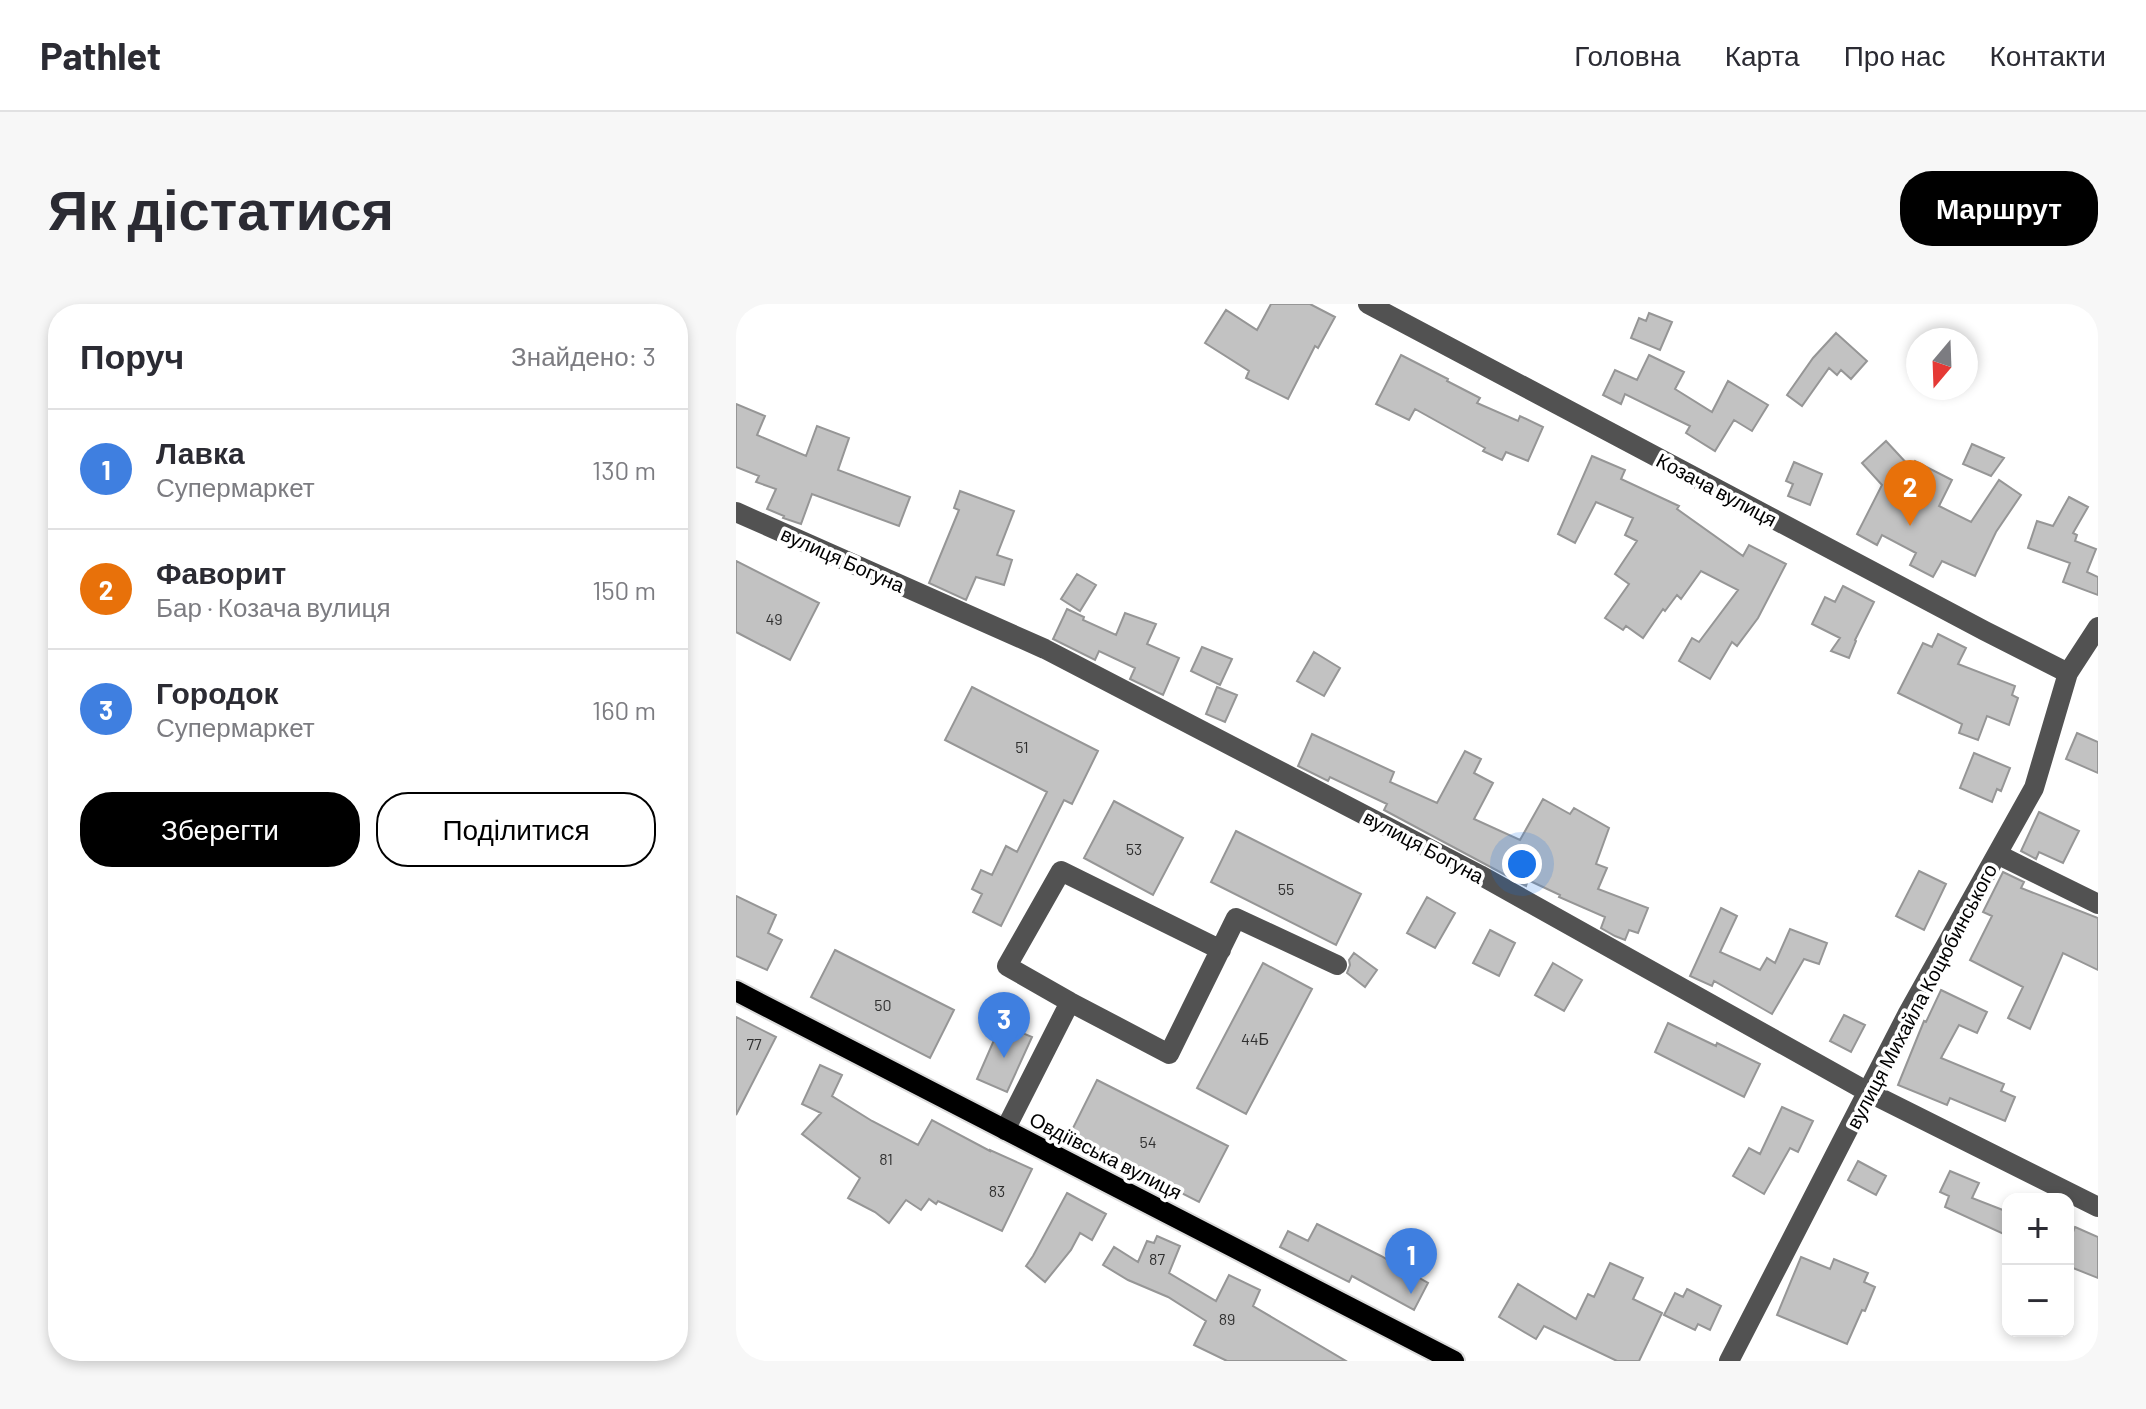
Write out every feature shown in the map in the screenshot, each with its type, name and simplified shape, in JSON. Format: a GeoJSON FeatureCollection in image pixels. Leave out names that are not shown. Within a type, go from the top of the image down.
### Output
{"type":"FeatureCollection","features":[{"type":"Feature","properties":{"kind":"main road","name":"Овдіївська вулиця"},"geometry":{"type":"LineString","coordinates":[[736,991],[1454,1361]]}},
{"type":"Feature","properties":{"kind":"street","name":"Козача вулиця"},"geometry":{"type":"LineString","coordinates":[[1368,304],[2068,673]]}},
{"type":"Feature","properties":{"kind":"street","name":"вулиця Богуна"},"geometry":{"type":"LineString","coordinates":[[736,512],[1045,649],[1480,875],[1868,1092],[2098,1207]]}},
{"type":"Feature","properties":{"kind":"street","name":"вулиця Михайла Коцюбинського"},"geometry":{"type":"LineString","coordinates":[[1729,1361],[1907,1015],[2034,788],[2068,673],[2098,627]]}},
{"type":"Feature","properties":{"kind":"street"},"geometry":{"type":"LineString","coordinates":[[1997,854],[2098,904]]}},
{"type":"Feature","properties":{"kind":"street"},"geometry":{"type":"LineString","coordinates":[[1221,950],[1061,871],[1007,966],[1169,1054],[1221,950],[1236,918],[1337,965]]}},
{"type":"Feature","properties":{"kind":"street"},"geometry":{"type":"LineString","coordinates":[[1005,1130],[1070,1002]]}},
{"type":"Feature","properties":{"kind":"building"},"geometry":{"type":"Polygon","coordinates":[[[1271,304],[1310,304],[1335,317],[1318,348],[1315,346],[1288,399],[1246,378],[1249,371],[1205,343],[1226,310],[1257,330],[1271,304]]]}},
{"type":"Feature","properties":{"kind":"building"},"geometry":{"type":"Polygon","coordinates":[[[1649,313],[1672,322],[1660,350],[1631,338],[1639,318],[1646,321],[1649,313]]]}},
{"type":"Feature","properties":{"kind":"building"},"geometry":{"type":"Polygon","coordinates":[[[1836,333],[1867,361],[1851,379],[1841,370],[1837,375],[1829,368],[1802,406],[1787,395],[1813,358],[1836,333]]]}},
{"type":"Feature","properties":{"kind":"building"},"geometry":{"type":"Polygon","coordinates":[[[1401,355],[1480,398],[1477,403],[1518,421],[1520,416],[1543,427],[1528,461],[1506,452],[1502,460],[1415,409],[1409,420],[1376,404],[1401,355]]]}},
{"type":"Feature","properties":{"kind":"building"},"geometry":{"type":"Polygon","coordinates":[[[1649,355],[1684,372],[1675,389],[1712,412],[1728,381],[1768,405],[1752,431],[1734,420],[1715,451],[1686,433],[1690,426],[1625,394],[1621,404],[1603,395],[1615,370],[1637,380],[1649,355]]]}},
{"type":"Feature","properties":{"kind":"building"},"geometry":{"type":"Polygon","coordinates":[[[736,404],[765,416],[757,435],[806,456],[817,426],[849,438],[838,470],[910,497],[899,526],[812,494],[801,524],[767,509],[776,489],[756,482],[759,476],[736,467],[736,404]]]}},
{"type":"Feature","properties":{"kind":"building"},"geometry":{"type":"Polygon","coordinates":[[[1886,441],[1911,468],[1915,461],[1952,480],[1939,506],[1971,522],[1999,480],[2021,495],[1996,532],[1975,576],[1942,561],[1933,577],[1910,565],[1916,553],[1882,535],[1877,545],[1857,534],[1882,485],[1862,463],[1886,441]]]}},
{"type":"Feature","properties":{"kind":"building"},"geometry":{"type":"Polygon","coordinates":[[[1972,444],[2004,458],[1991,476],[1963,464],[1972,444]]]}},
{"type":"Feature","properties":{"kind":"building"},"geometry":{"type":"Polygon","coordinates":[[[1592,456],[1625,470],[1621,479],[1679,506],[1677,509],[1743,556],[1749,545],[1786,564],[1758,618],[1737,646],[1732,642],[1710,679],[1679,661],[1692,638],[1699,642],[1738,590],[1701,571],[1681,599],[1677,595],[1665,611],[1663,609],[1643,638],[1626,626],[1623,630],[1605,618],[1629,584],[1615,574],[1637,541],[1625,535],[1633,518],[1596,502],[1575,543],[1558,534],[1592,456]]]}},
{"type":"Feature","properties":{"kind":"building"},"geometry":{"type":"Polygon","coordinates":[[[1794,462],[1822,474],[1810,505],[1788,496],[1793,484],[1786,481],[1794,462]]]}},
{"type":"Feature","properties":{"kind":"building"},"geometry":{"type":"Polygon","coordinates":[[[960,491],[1014,511],[997,555],[1012,560],[1004,585],[976,577],[966,600],[929,583],[959,510],[954,508],[960,491]]]}},
{"type":"Feature","properties":{"kind":"building"},"geometry":{"type":"Polygon","coordinates":[[[2069,497],[2088,507],[2073,533],[2077,535],[2075,541],[2096,549],[2087,572],[2098,577],[2098,595],[2063,582],[2070,563],[2028,548],[2037,521],[2053,526],[2069,497]]]}},
{"type":"Feature","properties":{"kind":"building"},"geometry":{"type":"Polygon","coordinates":[[[736,561],[819,603],[790,660],[736,632],[736,561]]]}},
{"type":"Feature","properties":{"kind":"building"},"geometry":{"type":"Polygon","coordinates":[[[1077,574],[1096,585],[1080,611],[1061,599],[1077,574]]]}},
{"type":"Feature","properties":{"kind":"building"},"geometry":{"type":"Polygon","coordinates":[[[1843,586],[1874,602],[1849,658],[1831,651],[1840,638],[1812,624],[1825,597],[1835,602],[1843,586]]]}},
{"type":"Feature","properties":{"kind":"building"},"geometry":{"type":"Polygon","coordinates":[[[1067,609],[1116,635],[1125,613],[1156,624],[1147,644],[1179,658],[1163,695],[1130,679],[1135,668],[1099,651],[1095,660],[1053,639],[1067,609]]]}},
{"type":"Feature","properties":{"kind":"building"},"geometry":{"type":"Polygon","coordinates":[[[1938,634],[1966,648],[1958,664],[2015,686],[2012,695],[2018,698],[2009,725],[1987,716],[1978,740],[1959,733],[1962,724],[1898,693],[1923,643],[1932,647],[1938,634]]]}},
{"type":"Feature","properties":{"kind":"building"},"geometry":{"type":"Polygon","coordinates":[[[1202,647],[1232,659],[1220,685],[1191,671],[1202,647]]]}},
{"type":"Feature","properties":{"kind":"building"},"geometry":{"type":"Polygon","coordinates":[[[1314,652],[1340,668],[1324,696],[1297,681],[1314,652]]]}},
{"type":"Feature","properties":{"kind":"building"},"geometry":{"type":"Polygon","coordinates":[[[972,687],[1098,751],[1072,804],[1064,800],[1001,926],[973,912],[982,894],[972,889],[981,870],[992,875],[1006,846],[1017,852],[1047,792],[945,740],[972,687]]]}},
{"type":"Feature","properties":{"kind":"building"},"geometry":{"type":"Polygon","coordinates":[[[1217,687],[1237,695],[1225,722],[1206,714],[1217,687]]]}},
{"type":"Feature","properties":{"kind":"building"},"geometry":{"type":"Polygon","coordinates":[[[2077,733],[2098,742],[2098,773],[2066,759],[2077,733]]]}},
{"type":"Feature","properties":{"kind":"building"},"geometry":{"type":"Polygon","coordinates":[[[1312,734],[1394,772],[1390,782],[1437,803],[1465,751],[1481,759],[1474,773],[1493,783],[1474,819],[1520,840],[1543,799],[1570,814],[1574,808],[1609,828],[1596,864],[1607,868],[1598,889],[1648,908],[1638,933],[1629,930],[1625,940],[1615,936],[1601,928],[1605,917],[1528,880],[1526,886],[1384,810],[1387,804],[1330,777],[1328,781],[1298,766],[1312,734]]]}},
{"type":"Feature","properties":{"kind":"building"},"geometry":{"type":"Polygon","coordinates":[[[1974,753],[2010,768],[2001,791],[1997,789],[1992,802],[1960,788],[1974,753]]]}},
{"type":"Feature","properties":{"kind":"building"},"geometry":{"type":"Polygon","coordinates":[[[1114,801],[1183,838],[1153,895],[1084,858],[1114,801]]]}},
{"type":"Feature","properties":{"kind":"building"},"geometry":{"type":"Polygon","coordinates":[[[2039,812],[2079,831],[2063,863],[2039,852],[2036,859],[2021,851],[2039,812]]]}},
{"type":"Feature","properties":{"kind":"building"},"geometry":{"type":"Polygon","coordinates":[[[1236,831],[1361,894],[1336,945],[1211,882],[1236,831]]]}},
{"type":"Feature","properties":{"kind":"building"},"geometry":{"type":"Polygon","coordinates":[[[1919,871],[1946,884],[1924,930],[1896,916],[1919,871]]]}},
{"type":"Feature","properties":{"kind":"building"},"geometry":{"type":"Polygon","coordinates":[[[2003,872],[2024,882],[2021,888],[2098,918],[2098,970],[2063,953],[2030,1029],[2008,1018],[2023,987],[1970,960],[1992,916],[1983,912],[2003,872]]]}},
{"type":"Feature","properties":{"kind":"building"},"geometry":{"type":"Polygon","coordinates":[[[736,896],[776,915],[768,933],[782,940],[767,970],[736,956],[736,896]]]}},
{"type":"Feature","properties":{"kind":"building"},"geometry":{"type":"Polygon","coordinates":[[[1427,897],[1455,913],[1435,948],[1407,933],[1427,897]]]}},
{"type":"Feature","properties":{"kind":"building"},"geometry":{"type":"Polygon","coordinates":[[[1721,908],[1737,916],[1720,952],[1760,970],[1767,958],[1775,963],[1790,929],[1827,943],[1819,964],[1804,959],[1772,1014],[1714,981],[1712,986],[1690,976],[1721,908]]]}},
{"type":"Feature","properties":{"kind":"building"},"geometry":{"type":"Polygon","coordinates":[[[1490,930],[1515,943],[1499,976],[1473,963],[1490,930]]]}},
{"type":"Feature","properties":{"kind":"building"},"geometry":{"type":"Polygon","coordinates":[[[835,950],[954,1010],[930,1058],[811,997],[835,950]]]}},
{"type":"Feature","properties":{"kind":"building"},"geometry":{"type":"Polygon","coordinates":[[[1354,953],[1377,970],[1365,987],[1347,973],[1349,960],[1354,953]]]}},
{"type":"Feature","properties":{"kind":"building"},"geometry":{"type":"Polygon","coordinates":[[[1263,963],[1312,989],[1246,1114],[1197,1088],[1263,963]]]}},
{"type":"Feature","properties":{"kind":"building"},"geometry":{"type":"Polygon","coordinates":[[[1553,963],[1582,980],[1564,1011],[1535,995],[1553,963]]]}},
{"type":"Feature","properties":{"kind":"building"},"geometry":{"type":"Polygon","coordinates":[[[1941,990],[1987,1012],[1977,1033],[1959,1025],[1941,1058],[2004,1084],[2001,1091],[2015,1097],[2005,1121],[1950,1098],[1947,1105],[1898,1085],[1924,1021],[1941,990]]]}},
{"type":"Feature","properties":{"kind":"building"},"geometry":{"type":"Polygon","coordinates":[[[1844,1015],[1865,1025],[1851,1052],[1830,1041],[1844,1015]]]}},
{"type":"Feature","properties":{"kind":"building"},"geometry":{"type":"Polygon","coordinates":[[[736,1017],[776,1037],[736,1115],[736,1017]]]}},
{"type":"Feature","properties":{"kind":"building"},"geometry":{"type":"Polygon","coordinates":[[[1668,1023],[1760,1064],[1744,1097],[1655,1052],[1668,1023]]]}},
{"type":"Feature","properties":{"kind":"building"},"geometry":{"type":"Polygon","coordinates":[[[1001,1024],[1032,1037],[1007,1092],[977,1079],[1001,1024]]]}},
{"type":"Feature","properties":{"kind":"building"},"geometry":{"type":"Polygon","coordinates":[[[820,1065],[842,1075],[832,1096],[918,1145],[932,1120],[1032,1169],[1002,1231],[929,1199],[921,1210],[906,1200],[889,1223],[848,1198],[860,1178],[802,1134],[821,1113],[802,1104],[820,1065]]]}},
{"type":"Feature","properties":{"kind":"building"},"geometry":{"type":"Polygon","coordinates":[[[1097,1080],[1228,1146],[1199,1202],[1069,1136],[1097,1080]]]}},
{"type":"Feature","properties":{"kind":"building"},"geometry":{"type":"Polygon","coordinates":[[[1782,1107],[1813,1121],[1798,1152],[1790,1148],[1764,1194],[1733,1176],[1749,1148],[1760,1154],[1782,1107]]]}},
{"type":"Feature","properties":{"kind":"building"},"geometry":{"type":"Polygon","coordinates":[[[1858,1161],[1886,1176],[1876,1195],[1848,1180],[1858,1161]]]}},
{"type":"Feature","properties":{"kind":"building"},"geometry":{"type":"Polygon","coordinates":[[[1950,1171],[1979,1183],[1972,1198],[2002,1210],[2002,1233],[1945,1207],[1949,1196],[1940,1192],[1950,1171]]]}},
{"type":"Feature","properties":{"kind":"building"},"geometry":{"type":"Polygon","coordinates":[[[1067,1193],[1106,1214],[1092,1240],[1080,1233],[1071,1250],[1045,1282],[1026,1266],[1067,1193]]]}},
{"type":"Feature","properties":{"kind":"building"},"geometry":{"type":"Polygon","coordinates":[[[1317,1224],[1428,1283],[1414,1310],[1352,1276],[1349,1282],[1280,1247],[1288,1231],[1308,1241],[1317,1224]]]}},
{"type":"Feature","properties":{"kind":"building"},"geometry":{"type":"Polygon","coordinates":[[[2075,1227],[2098,1237],[2098,1278],[2074,1268],[2075,1227]]]}},
{"type":"Feature","properties":{"kind":"building"},"geometry":{"type":"Polygon","coordinates":[[[1157,1236],[1180,1246],[1169,1273],[1216,1301],[1229,1275],[1260,1290],[1253,1306],[1346,1361],[1227,1361],[1194,1345],[1206,1321],[1168,1297],[1128,1280],[1103,1265],[1114,1247],[1138,1262],[1147,1241],[1154,1243],[1157,1236]]]}},
{"type":"Feature","properties":{"kind":"building"},"geometry":{"type":"Polygon","coordinates":[[[1801,1257],[1830,1269],[1834,1259],[1868,1273],[1864,1282],[1875,1287],[1847,1344],[1777,1315],[1801,1257]]]}},
{"type":"Feature","properties":{"kind":"building"},"geometry":{"type":"Polygon","coordinates":[[[1610,1263],[1643,1278],[1633,1299],[1662,1313],[1639,1361],[1617,1361],[1544,1326],[1536,1339],[1499,1317],[1518,1284],[1576,1319],[1588,1294],[1594,1297],[1610,1263]]]}},
{"type":"Feature","properties":{"kind":"building"},"geometry":{"type":"Polygon","coordinates":[[[1687,1289],[1721,1306],[1710,1330],[1698,1324],[1695,1330],[1664,1315],[1675,1293],[1683,1297],[1687,1289]]]}},
{"type":"Feature","properties":{"kind":"place","name":"Фаворит"},"geometry":{"type":"Point","coordinates":[1910,526]}},
{"type":"Feature","properties":{"kind":"place","name":"Городок"},"geometry":{"type":"Point","coordinates":[1004,1058]}},
{"type":"Feature","properties":{"kind":"place","name":"Лавка"},"geometry":{"type":"Point","coordinates":[1411,1294]}}]}
